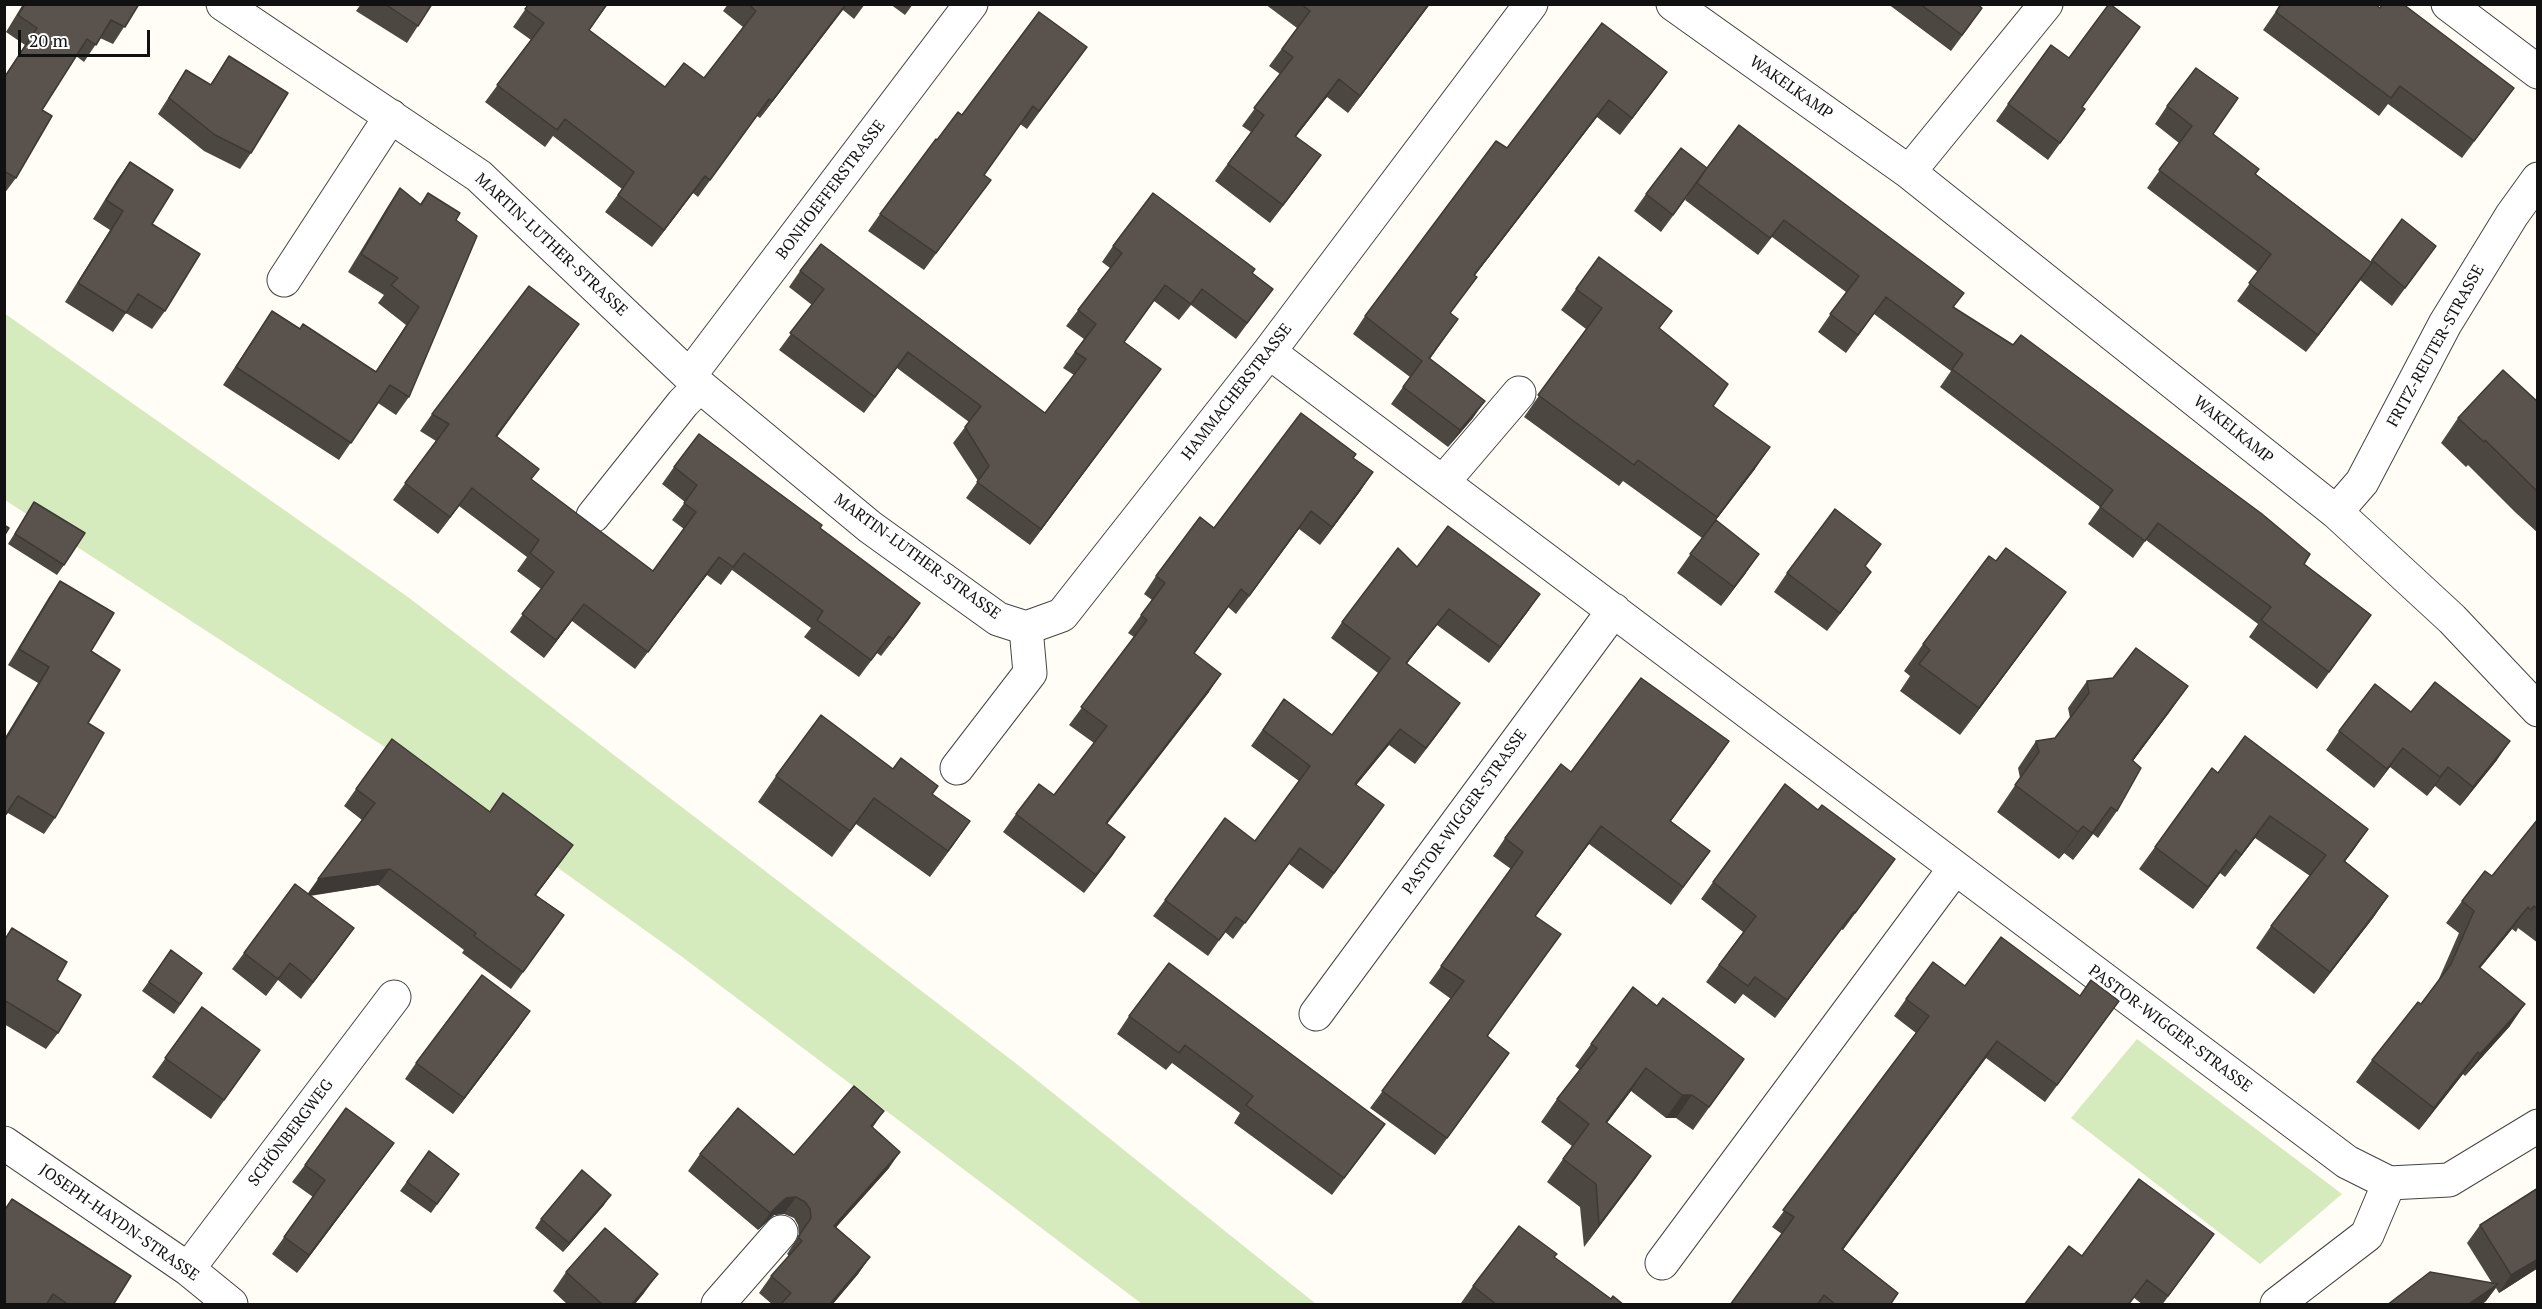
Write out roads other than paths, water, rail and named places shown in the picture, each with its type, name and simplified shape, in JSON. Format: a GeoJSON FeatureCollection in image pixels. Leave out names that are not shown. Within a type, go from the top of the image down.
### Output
{"type":"FeatureCollection","features":[{"type":"Feature","properties":{"kind":"street","name":"MARTIN-LUTHER-STRASSE"},"geometry":{"type":"LineString","coordinates":[[223,4],[479,176],[695,380],[870,527],[998,619],[1026,628]]}},
{"type":"Feature","properties":{"kind":"street","name":"BONHOEFFERSTRASSE"},"geometry":{"type":"LineString","coordinates":[[695,380],[971,4]]}},
{"type":"Feature","properties":{"kind":"street","name":"HAMMACHERSTRASSE"},"geometry":{"type":"LineString","coordinates":[[1026,628],[1062,615],[1269,352],[1531,4]]}},
{"type":"Feature","properties":{"kind":"street","name":"WAKELKAMP"},"geometry":{"type":"LineString","coordinates":[[1673,4],[1909,172],[2336,512],[2452,620],[2538,710]]}},
{"type":"Feature","properties":{"kind":"street"},"geometry":{"type":"LineString","coordinates":[[1909,172],[2046,4]]}},
{"type":"Feature","properties":{"kind":"street"},"geometry":{"type":"LineString","coordinates":[[2448,4],[2538,72]]}},
{"type":"Feature","properties":{"kind":"street"},"geometry":{"type":"LineString","coordinates":[[284,280],[391,116]]}},
{"type":"Feature","properties":{"kind":"street","name":"FRITZ-REUTER-STRASSE"},"geometry":{"type":"LineString","coordinates":[[2336,512],[2362,482],[2445,324],[2512,215],[2538,179]]}},
{"type":"Feature","properties":{"kind":"street","name":"PASTOR-WIGGER-STRASSE"},"geometry":{"type":"LineString","coordinates":[[1269,352],[2347,1162],[2389,1183]]}},
{"type":"Feature","properties":{"kind":"street"},"geometry":{"type":"LineString","coordinates":[[593,516],[683,403],[695,380]]}},
{"type":"Feature","properties":{"kind":"street"},"geometry":{"type":"LineString","coordinates":[[1443,482],[1519,393]]}},
{"type":"Feature","properties":{"kind":"street","name":"PASTOR-WIGGER-STRASSE"},"geometry":{"type":"LineString","coordinates":[[1316,1014],[1614,610]]}},
{"type":"Feature","properties":{"kind":"street"},"geometry":{"type":"LineString","coordinates":[[957,768],[1030,673],[1026,628]]}},
{"type":"Feature","properties":{"kind":"street"},"geometry":{"type":"LineString","coordinates":[[1662,1263],[1955,868]]}},
{"type":"Feature","properties":{"kind":"street","name":"SCHÖNBERGWEG"},"geometry":{"type":"LineString","coordinates":[[188,1269],[394,997]]}},
{"type":"Feature","properties":{"kind":"street"},"geometry":{"type":"LineString","coordinates":[[2277,1305],[2367,1235],[2389,1183],[2449,1180],[2538,1126]]}},
{"type":"Feature","properties":{"kind":"street","name":"JOSEPH-HAYDN-STRASSE"},"geometry":{"type":"LineString","coordinates":[[4,1143],[188,1269],[222,1302]]}},
{"type":"Feature","properties":{"kind":"street"},"geometry":{"type":"LineString","coordinates":[[718,1305],[781,1232]]}}]}
